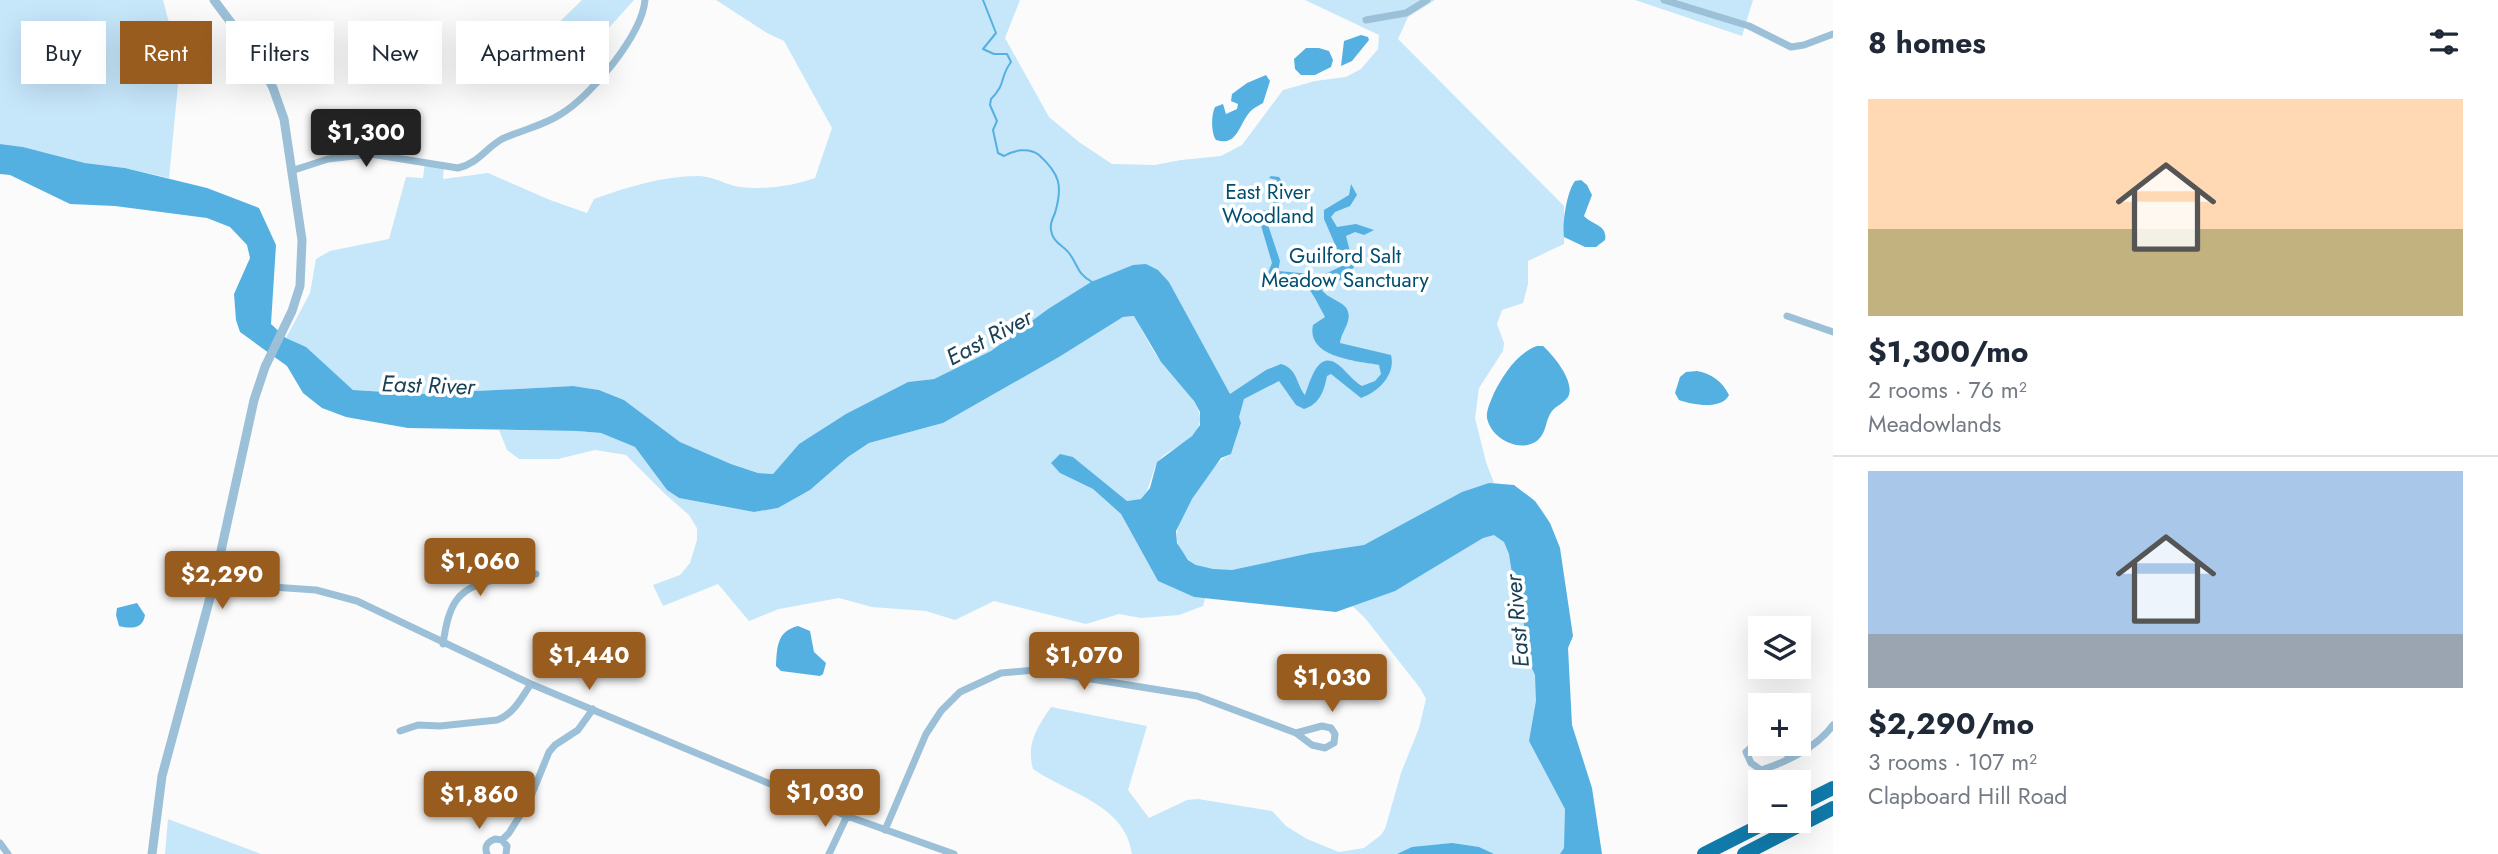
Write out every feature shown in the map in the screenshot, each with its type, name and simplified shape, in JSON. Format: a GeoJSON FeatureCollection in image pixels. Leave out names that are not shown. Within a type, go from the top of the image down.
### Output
{"type":"FeatureCollection","features":[{"type":"Feature","properties":{"kind":"highway"},"geometry":{"type":"LineString","coordinates":[[1811,799],[1833,788]]}},
{"type":"Feature","properties":{"kind":"highway"},"geometry":{"type":"LineString","coordinates":[[1744,854],[1833,808]]}},
{"type":"Feature","properties":{"kind":"highway"},"geometry":{"type":"LineString","coordinates":[[1704,854],[1748,832]]}},
{"type":"Feature","properties":{"kind":"street"},"geometry":{"type":"LineString","coordinates":[[152,854],[162,776],[214,583],[248,421],[268,361],[300,286],[302,240],[284,119],[274,88],[247,43],[214,0]]}},
{"type":"Feature","properties":{"kind":"street"},"geometry":{"type":"LineString","coordinates":[[291,171],[328,159],[371,154],[458,168],[467,166],[504,138],[536,127],[562,114],[581,100],[598,84],[634,32],[645,0]]}},
{"type":"Feature","properties":{"kind":"street"},"geometry":{"type":"LineString","coordinates":[[1366,20],[1406,13],[1427,0]]}},
{"type":"Feature","properties":{"kind":"street"},"geometry":{"type":"LineString","coordinates":[[1664,0],[1749,26],[1791,47],[1833,34]]}},
{"type":"Feature","properties":{"kind":"street"},"geometry":{"type":"LineString","coordinates":[[1787,316],[1833,332]]}},
{"type":"Feature","properties":{"kind":"street"},"geometry":{"type":"LineString","coordinates":[[443,644],[447,617],[454,603],[467,588],[480,583],[536,574]]}},
{"type":"Feature","properties":{"kind":"street"},"geometry":{"type":"LineString","coordinates":[[214,583],[316,590],[357,601],[531,684],[847,816],[954,854]]}},
{"type":"Feature","properties":{"kind":"street"},"geometry":{"type":"LineString","coordinates":[[885,830],[926,734],[941,711],[960,692],[1001,673],[1035,670],[1197,696],[1296,733],[1312,745],[1325,747],[1334,743],[1335,734],[1331,728],[1322,726],[1296,733]]}},
{"type":"Feature","properties":{"kind":"street"},"geometry":{"type":"LineString","coordinates":[[400,731],[418,725],[440,726],[506,717],[531,684]]}},
{"type":"Feature","properties":{"kind":"street"},"geometry":{"type":"LineString","coordinates":[[502,841],[529,801],[549,752],[578,730],[593,709]]}},
{"type":"Feature","properties":{"kind":"street"},"geometry":{"type":"LineString","coordinates":[[1811,745],[1824,737],[1833,725]]}},
{"type":"Feature","properties":{"kind":"street"},"geometry":{"type":"LineString","coordinates":[[1754,744],[1770,746],[1792,756],[1760,770],[1751,764],[1746,752],[1754,744]]}},
{"type":"Feature","properties":{"kind":"street"},"geometry":{"type":"LineString","coordinates":[[829,854],[847,816]]}},
{"type":"Feature","properties":{"kind":"street"},"geometry":{"type":"LineString","coordinates":[[487,854],[485,848],[488,842],[495,839],[506,846],[506,854]]}},
{"type":"Feature","properties":{"kind":"street"},"geometry":{"type":"LineString","coordinates":[[0,843],[8,854]]}},
{"type":"Feature","properties":{"kind":"green space"},"geometry":{"type":"Polygon","coordinates":[[[0,0],[163,0],[169,21],[120,21],[120,84],[178,84],[169,178],[0,144],[0,0]]]}},
{"type":"Feature","properties":{"kind":"green space"},"geometry":{"type":"Polygon","coordinates":[[[582,0],[634,0],[609,28],[609,21],[560,21],[582,0]]]}},
{"type":"Feature","properties":{"kind":"green space","name":"Guilford Salt Meadow Sanctuary"},"geometry":{"type":"Polygon","coordinates":[[[716,0],[1020,0],[1005,38],[1049,117],[1112,164],[1155,165],[1221,156],[1242,145],[1283,90],[1315,81],[1346,77],[1361,69],[1378,49],[1379,35],[1305,0],[1435,0],[1408,17],[1398,39],[1564,206],[1564,244],[1528,261],[1528,284],[1523,303],[1502,310],[1497,324],[1504,343],[1503,351],[1479,388],[1475,418],[1494,483],[1520,490],[1529,496],[1550,523],[1560,548],[1555,721],[1590,854],[1132,854],[1119,823],[1107,812],[1033,769],[1032,743],[1037,729],[1051,707],[1147,726],[1128,790],[1149,818],[1187,800],[1198,799],[1272,811],[1286,826],[1307,839],[1339,852],[1364,848],[1385,829],[1401,773],[1419,728],[1426,699],[1420,688],[1365,618],[1347,601],[1289,558],[1247,568],[1217,570],[1192,562],[1182,552],[1177,536],[1180,520],[1213,469],[1231,454],[1241,423],[1235,405],[1169,282],[1157,270],[1092,282],[1048,309],[991,351],[934,379],[908,382],[799,444],[773,474],[758,473],[731,464],[680,442],[624,400],[599,390],[573,386],[419,394],[353,390],[306,348],[286,338],[310,293],[316,259],[330,251],[389,239],[406,177],[423,178],[425,163],[444,166],[443,179],[488,173],[587,213],[594,199],[658,180],[704,176],[735,186],[769,188],[815,178],[832,128],[784,41],[716,0]]]}},
{"type":"Feature","properties":{"kind":"green space"},"geometry":{"type":"Polygon","coordinates":[[[1635,0],[1753,0],[1742,36],[1635,0]]]}},
{"type":"Feature","properties":{"kind":"green space"},"geometry":{"type":"Polygon","coordinates":[[[1135,316],[1158,358],[1198,409],[1199,425],[1192,436],[1159,460],[1142,499],[1127,501],[1073,457],[1060,473],[1093,489],[1121,514],[1158,581],[1194,597],[1205,598],[1203,606],[1179,615],[1141,618],[1119,614],[1086,624],[994,601],[955,620],[926,611],[872,607],[839,598],[779,609],[749,621],[718,584],[663,606],[653,585],[680,575],[690,563],[697,540],[697,528],[689,515],[626,455],[595,450],[558,459],[519,459],[507,450],[499,430],[601,433],[635,447],[667,490],[679,498],[754,512],[778,508],[810,490],[848,457],[869,443],[943,423],[1123,317],[1135,316]]]}},
{"type":"Feature","properties":{"kind":"green space"},"geometry":{"type":"Polygon","coordinates":[[[168,819],[261,854],[165,854],[168,819]]]}},
{"type":"Feature","properties":{"kind":"water"},"geometry":{"type":"Polygon","coordinates":[[[1361,35],[1369,40],[1352,61],[1341,66],[1344,41],[1361,35]]]}},
{"type":"Feature","properties":{"kind":"water"},"geometry":{"type":"Polygon","coordinates":[[[1306,48],[1329,51],[1333,60],[1331,67],[1315,75],[1301,75],[1295,69],[1294,59],[1306,48]]]}},
{"type":"Feature","properties":{"kind":"water"},"geometry":{"type":"Polygon","coordinates":[[[1266,75],[1270,81],[1263,103],[1249,113],[1233,138],[1216,140],[1212,124],[1215,107],[1223,104],[1226,114],[1237,109],[1238,104],[1231,101],[1232,94],[1247,83],[1266,75]]]}},
{"type":"Feature","properties":{"kind":"water"},"geometry":{"type":"Polygon","coordinates":[[[0,144],[85,163],[125,168],[207,188],[259,208],[276,245],[271,324],[286,338],[306,347],[353,390],[419,394],[573,386],[599,390],[624,400],[680,442],[731,464],[758,473],[773,474],[799,444],[846,414],[908,382],[934,379],[991,351],[1048,309],[1091,282],[1133,265],[1146,264],[1158,270],[1169,282],[1230,394],[1266,370],[1281,364],[1291,369],[1305,395],[1314,372],[1323,362],[1336,364],[1362,386],[1375,381],[1381,374],[1379,365],[1336,356],[1317,345],[1313,336],[1313,325],[1325,317],[1312,293],[1301,280],[1274,282],[1267,275],[1272,263],[1257,212],[1271,209],[1278,192],[1277,180],[1269,178],[1279,177],[1284,194],[1267,222],[1280,261],[1278,271],[1323,275],[1344,265],[1324,219],[1324,210],[1349,195],[1351,184],[1357,195],[1350,206],[1335,212],[1331,217],[1337,227],[1356,224],[1374,230],[1364,235],[1355,232],[1346,236],[1354,267],[1341,280],[1323,283],[1322,290],[1344,306],[1349,314],[1340,343],[1391,355],[1391,369],[1380,387],[1361,398],[1331,374],[1327,376],[1318,400],[1304,409],[1296,405],[1279,381],[1244,399],[1239,417],[1241,423],[1231,454],[1221,458],[1192,499],[1176,531],[1177,543],[1188,560],[1196,565],[1232,570],[1364,545],[1462,492],[1489,483],[1514,485],[1535,501],[1550,523],[1560,548],[1573,636],[1568,648],[1572,725],[1592,788],[1602,854],[1560,854],[1564,848],[1565,809],[1529,741],[1536,701],[1535,675],[1530,664],[1521,605],[1515,593],[1509,554],[1504,542],[1494,535],[1483,538],[1395,591],[1336,612],[1194,597],[1158,581],[1121,514],[1093,489],[1060,473],[1051,463],[1060,454],[1073,457],[1127,501],[1141,499],[1150,488],[1157,462],[1192,436],[1200,425],[1200,412],[1194,401],[1161,362],[1134,316],[1123,317],[943,423],[869,443],[848,457],[810,490],[778,508],[754,512],[679,498],[667,490],[635,447],[601,433],[408,428],[346,417],[322,408],[303,393],[287,366],[240,332],[234,294],[250,258],[247,245],[230,227],[207,218],[115,206],[70,204],[10,175],[0,174],[0,144]]]}},
{"type":"Feature","properties":{"kind":"water"},"geometry":{"type":"Polygon","coordinates":[[[1581,180],[1592,195],[1584,216],[1602,228],[1605,235],[1605,240],[1596,247],[1585,247],[1564,237],[1567,199],[1575,181],[1581,180]]]}},
{"type":"Feature","properties":{"kind":"water"},"geometry":{"type":"Polygon","coordinates":[[[1537,346],[1543,346],[1557,362],[1570,391],[1568,397],[1552,411],[1538,440],[1531,444],[1515,445],[1494,432],[1487,412],[1506,372],[1517,359],[1537,346]]]}},
{"type":"Feature","properties":{"kind":"water"},"geometry":{"type":"Polygon","coordinates":[[[1697,371],[1720,382],[1729,395],[1725,400],[1707,405],[1679,400],[1675,393],[1680,377],[1686,372],[1697,371]]]}},
{"type":"Feature","properties":{"kind":"water"},"geometry":{"type":"Polygon","coordinates":[[[137,603],[145,615],[142,623],[132,628],[119,626],[117,608],[137,603]]]}},
{"type":"Feature","properties":{"kind":"water"},"geometry":{"type":"Polygon","coordinates":[[[798,626],[810,631],[814,652],[826,663],[820,676],[781,671],[776,666],[782,636],[798,626]]]}},
{"type":"Feature","properties":{"kind":"water"},"geometry":{"type":"Polygon","coordinates":[[[1452,843],[1479,847],[1494,854],[1397,854],[1412,847],[1452,843]]]}},
{"type":"Feature","properties":{"kind":"waterway"},"geometry":{"type":"LineString","coordinates":[[983,0],[996,33],[983,49],[994,54],[1007,54],[1011,62],[990,105],[997,121],[993,130],[998,153],[1004,156],[1017,151],[1031,151],[1039,155],[1051,168],[1059,188],[1051,226],[1053,237],[1069,253],[1083,276],[1092,282]]}},
{"type":"Feature","properties":{"kind":"park label","name":"East River Woodland"},"geometry":{"type":"Point","coordinates":[1268,204]}},
{"type":"Feature","properties":{"kind":"water label","name":"East River"},"geometry":{"type":"Point","coordinates":[989,337]}},
{"type":"Feature","properties":{"kind":"water label","name":"East River"},"geometry":{"type":"Point","coordinates":[428,385]}},
{"type":"Feature","properties":{"kind":"water label","name":"East River"},"geometry":{"type":"Point","coordinates":[1517,621]}}]}
